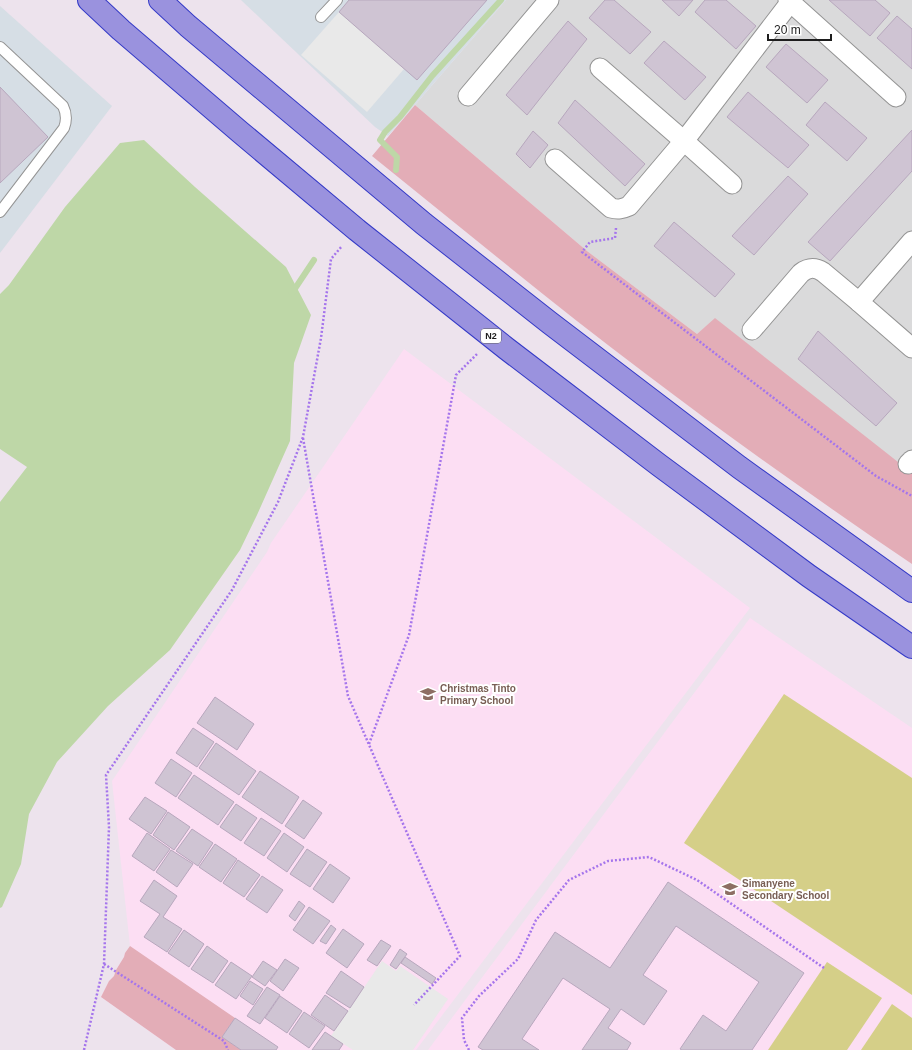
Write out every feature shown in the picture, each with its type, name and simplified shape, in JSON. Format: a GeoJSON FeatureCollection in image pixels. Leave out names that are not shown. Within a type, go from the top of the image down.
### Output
{"type":"FeatureCollection","features":[{"type":"Feature","properties":{"kind":"highway","name":"N2"},"geometry":{"type":"LineString","coordinates":[[89,0],[127,35],[240,132],[357,230],[494,338],[665,470],[809,576],[912,647]]}},
{"type":"Feature","properties":{"kind":"highway"},"geometry":{"type":"LineString","coordinates":[[160,0],[188,26],[424,224],[550,323],[739,467],[912,591]]}},
{"type":"Feature","properties":{"kind":"street"},"geometry":{"type":"LineString","coordinates":[[468,96],[549,0]]}},
{"type":"Feature","properties":{"kind":"street"},"geometry":{"type":"LineString","coordinates":[[555,159],[611,208],[622,209],[629,206],[684,141],[790,1],[896,97]]}},
{"type":"Feature","properties":{"kind":"street"},"geometry":{"type":"LineString","coordinates":[[600,68],[732,184]]}},
{"type":"Feature","properties":{"kind":"street"},"geometry":{"type":"LineString","coordinates":[[859,302],[912,241]]}},
{"type":"Feature","properties":{"kind":"street"},"geometry":{"type":"LineString","coordinates":[[752,330],[801,273],[812,268],[823,272],[912,348]]}},
{"type":"Feature","properties":{"kind":"lane"},"geometry":{"type":"LineString","coordinates":[[321,17],[337,0]]}},
{"type":"Feature","properties":{"kind":"lane"},"geometry":{"type":"LineString","coordinates":[[0,47],[63,106],[67,116],[64,128],[0,212]]}},
{"type":"Feature","properties":{"kind":"path"},"geometry":{"type":"LineString","coordinates":[[617,209],[615,238],[590,242],[582,252],[876,476],[912,496]]}},
{"type":"Feature","properties":{"kind":"path"},"geometry":{"type":"LineString","coordinates":[[84,1050],[104,964],[109,827],[106,775],[232,590],[278,502],[302,437],[321,338],[331,259],[357,230]]}},
{"type":"Feature","properties":{"kind":"path"},"geometry":{"type":"LineString","coordinates":[[369,744],[410,635],[456,375],[494,338]]}},
{"type":"Feature","properties":{"kind":"path"},"geometry":{"type":"LineString","coordinates":[[302,437],[348,696],[460,956],[414,1005]]}},
{"type":"Feature","properties":{"kind":"path"},"geometry":{"type":"LineString","coordinates":[[469,1050],[464,1040],[462,1018],[479,996],[518,959],[536,920],[569,880],[608,861],[649,857],[697,880],[824,968]]}},
{"type":"Feature","properties":{"kind":"path"},"geometry":{"type":"LineString","coordinates":[[104,964],[224,1041],[228,1050]]}},
{"type":"Feature","properties":{"kind":"shaded area"},"geometry":{"type":"Polygon","coordinates":[[[241,0],[506,0],[388,136],[375,127],[241,0]]]}},
{"type":"Feature","properties":{"kind":"shaded area"},"geometry":{"type":"Polygon","coordinates":[[[506,0],[912,0],[912,473],[710,323],[697,334],[587,251],[415,105],[506,0]]]}},
{"type":"Feature","properties":{"kind":"shaded area"},"geometry":{"type":"Polygon","coordinates":[[[0,6],[112,106],[0,253],[0,6]]]}},
{"type":"Feature","properties":{"kind":"shaded area"},"geometry":{"type":"Polygon","coordinates":[[[339,12],[404,69],[367,112],[301,55],[339,12]]]}},
{"type":"Feature","properties":{"kind":"shaded area"},"geometry":{"type":"Polygon","coordinates":[[[415,105],[587,251],[697,334],[715,318],[912,473],[912,564],[778,471],[611,348],[372,156],[415,105]]]}},
{"type":"Feature","properties":{"kind":"shaded area"},"geometry":{"type":"Polygon","coordinates":[[[144,140],[286,267],[311,315],[294,363],[290,441],[240,550],[170,650],[108,706],[57,762],[29,814],[21,864],[2,907],[0,908],[0,502],[27,467],[0,449],[0,294],[9,285],[65,207],[120,143],[144,140]]]}},
{"type":"Feature","properties":{"kind":"shaded area","name":"Christmas Tinto Primary School"},"geometry":{"type":"Polygon","coordinates":[[[404,349],[750,608],[416,1050],[176,1050],[101,997],[130,946],[112,781],[267,552],[271,543],[404,349]]]}},
{"type":"Feature","properties":{"kind":"shaded area","name":"Simanyene Secondary School"},"geometry":{"type":"Polygon","coordinates":[[[750,618],[912,728],[912,1050],[428,1050],[750,618]]]}},
{"type":"Feature","properties":{"kind":"shaded area"},"geometry":{"type":"Polygon","coordinates":[[[784,694],[912,778],[912,995],[684,843],[784,694]]]}},
{"type":"Feature","properties":{"kind":"shaded area"},"geometry":{"type":"Polygon","coordinates":[[[130,946],[235,1018],[222,1037],[241,1050],[176,1050],[101,997],[130,946]]]}},
{"type":"Feature","properties":{"kind":"shaded area"},"geometry":{"type":"Polygon","coordinates":[[[382,961],[396,971],[400,966],[448,999],[413,1050],[353,1050],[331,1036],[382,961]]]}},
{"type":"Feature","properties":{"kind":"shaded area"},"geometry":{"type":"Polygon","coordinates":[[[827,962],[882,998],[847,1050],[768,1050],[827,962]]]}},
{"type":"Feature","properties":{"kind":"shaded area"},"geometry":{"type":"Polygon","coordinates":[[[892,1004],[912,1018],[912,1050],[861,1050],[892,1004]]]}},
{"type":"Feature","properties":{"kind":"building"},"geometry":{"type":"Polygon","coordinates":[[[349,0],[487,0],[417,80],[339,12],[349,0]]]}},
{"type":"Feature","properties":{"kind":"building"},"geometry":{"type":"Polygon","coordinates":[[[605,0],[614,0],[651,32],[630,54],[589,18],[605,0]]]}},
{"type":"Feature","properties":{"kind":"building"},"geometry":{"type":"Polygon","coordinates":[[[662,0],[693,0],[679,16],[662,0]]]}},
{"type":"Feature","properties":{"kind":"building"},"geometry":{"type":"Polygon","coordinates":[[[705,0],[726,0],[756,26],[736,49],[695,12],[705,0]]]}},
{"type":"Feature","properties":{"kind":"building"},"geometry":{"type":"Polygon","coordinates":[[[829,0],[875,0],[890,13],[870,36],[829,0]]]}},
{"type":"Feature","properties":{"kind":"building"},"geometry":{"type":"Polygon","coordinates":[[[897,16],[912,29],[912,69],[877,38],[897,16]]]}},
{"type":"Feature","properties":{"kind":"building"},"geometry":{"type":"Polygon","coordinates":[[[568,21],[587,39],[527,115],[506,95],[568,21]]]}},
{"type":"Feature","properties":{"kind":"building"},"geometry":{"type":"Polygon","coordinates":[[[664,41],[706,77],[685,100],[644,63],[664,41]]]}},
{"type":"Feature","properties":{"kind":"building"},"geometry":{"type":"Polygon","coordinates":[[[786,44],[828,80],[807,103],[766,67],[786,44]]]}},
{"type":"Feature","properties":{"kind":"building"},"geometry":{"type":"Polygon","coordinates":[[[0,87],[48,137],[0,183],[0,87]]]}},
{"type":"Feature","properties":{"kind":"building"},"geometry":{"type":"Polygon","coordinates":[[[748,92],[809,145],[788,168],[727,117],[748,92]]]}},
{"type":"Feature","properties":{"kind":"building"},"geometry":{"type":"Polygon","coordinates":[[[575,100],[645,164],[625,186],[558,123],[575,100]]]}},
{"type":"Feature","properties":{"kind":"building"},"geometry":{"type":"Polygon","coordinates":[[[825,102],[867,138],[847,161],[806,125],[825,102]]]}},
{"type":"Feature","properties":{"kind":"building"},"geometry":{"type":"Polygon","coordinates":[[[912,130],[912,171],[830,261],[808,242],[912,130]]]}},
{"type":"Feature","properties":{"kind":"building"},"geometry":{"type":"Polygon","coordinates":[[[533,131],[548,145],[530,168],[516,154],[533,131]]]}},
{"type":"Feature","properties":{"kind":"building"},"geometry":{"type":"Polygon","coordinates":[[[788,176],[808,194],[754,255],[732,236],[788,176]]]}},
{"type":"Feature","properties":{"kind":"building"},"geometry":{"type":"Polygon","coordinates":[[[674,222],[735,274],[715,297],[654,246],[674,222]]]}},
{"type":"Feature","properties":{"kind":"building"},"geometry":{"type":"Polygon","coordinates":[[[818,331],[897,403],[876,426],[798,359],[818,331]]]}},
{"type":"Feature","properties":{"kind":"building"},"geometry":{"type":"Polygon","coordinates":[[[215,697],[254,724],[237,750],[197,723],[215,697]]]}},
{"type":"Feature","properties":{"kind":"building"},"geometry":{"type":"Polygon","coordinates":[[[193,728],[214,742],[197,767],[176,753],[193,728]]]}},
{"type":"Feature","properties":{"kind":"building"},"geometry":{"type":"Polygon","coordinates":[[[216,743],[256,771],[239,795],[199,768],[216,743]]]}},
{"type":"Feature","properties":{"kind":"building"},"geometry":{"type":"Polygon","coordinates":[[[171,759],[192,773],[176,797],[155,783],[171,759]]]}},
{"type":"Feature","properties":{"kind":"building"},"geometry":{"type":"Polygon","coordinates":[[[260,771],[299,797],[282,824],[242,797],[260,771]]]}},
{"type":"Feature","properties":{"kind":"building"},"geometry":{"type":"Polygon","coordinates":[[[194,775],[234,802],[218,825],[178,798],[194,775]]]}},
{"type":"Feature","properties":{"kind":"building"},"geometry":{"type":"Polygon","coordinates":[[[145,797],[167,811],[151,834],[129,819],[145,797]]]}},
{"type":"Feature","properties":{"kind":"building"},"geometry":{"type":"Polygon","coordinates":[[[303,800],[322,813],[304,839],[285,826],[303,800]]]}},
{"type":"Feature","properties":{"kind":"building"},"geometry":{"type":"Polygon","coordinates":[[[236,804],[257,818],[241,841],[220,827],[236,804]]]}},
{"type":"Feature","properties":{"kind":"building"},"geometry":{"type":"Polygon","coordinates":[[[168,812],[190,827],[174,850],[153,835],[168,812]]]}},
{"type":"Feature","properties":{"kind":"building"},"geometry":{"type":"Polygon","coordinates":[[[261,818],[281,831],[264,856],[244,843],[261,818]]]}},
{"type":"Feature","properties":{"kind":"building"},"geometry":{"type":"Polygon","coordinates":[[[192,829],[213,843],[198,866],[176,851],[192,829]]]}},
{"type":"Feature","properties":{"kind":"building"},"geometry":{"type":"Polygon","coordinates":[[[147,833],[170,849],[154,871],[132,856],[147,833]]]}},
{"type":"Feature","properties":{"kind":"building"},"geometry":{"type":"Polygon","coordinates":[[[284,833],[304,847],[287,872],[267,858],[284,833]]]}},
{"type":"Feature","properties":{"kind":"building"},"geometry":{"type":"Polygon","coordinates":[[[215,844],[237,859],[221,882],[199,867],[215,844]]]}},
{"type":"Feature","properties":{"kind":"building"},"geometry":{"type":"Polygon","coordinates":[[[307,849],[327,862],[310,887],[290,874],[307,849]]]}},
{"type":"Feature","properties":{"kind":"building"},"geometry":{"type":"Polygon","coordinates":[[[171,850],[193,864],[177,887],[156,872],[171,850]]]}},
{"type":"Feature","properties":{"kind":"building"},"geometry":{"type":"Polygon","coordinates":[[[238,860],[260,875],[244,897],[223,883],[238,860]]]}},
{"type":"Feature","properties":{"kind":"building"},"geometry":{"type":"Polygon","coordinates":[[[330,864],[350,878],[333,903],[313,889],[330,864]]]}},
{"type":"Feature","properties":{"kind":"building"},"geometry":{"type":"Polygon","coordinates":[[[262,876],[283,890],[267,913],[246,899],[262,876]]]}},
{"type":"Feature","properties":{"kind":"building"},"geometry":{"type":"Polygon","coordinates":[[[154,880],[177,896],[163,917],[182,929],[167,952],[144,937],[160,914],[140,901],[154,880]]]}},
{"type":"Feature","properties":{"kind":"building"},"geometry":{"type":"Polygon","coordinates":[[[668,882],[804,973],[752,1050],[680,1049],[703,1015],[726,1031],[759,982],[676,926],[643,975],[667,991],[644,1025],[621,1009],[608,1028],[631,1043],[627,1050],[582,1050],[610,1009],[563,978],[522,1039],[539,1050],[483,1050],[478,1047],[555,932],[610,968],[668,882]]]}},
{"type":"Feature","properties":{"kind":"building"},"geometry":{"type":"Polygon","coordinates":[[[299,901],[305,906],[295,921],[289,916],[299,901]]]}},
{"type":"Feature","properties":{"kind":"building"},"geometry":{"type":"Polygon","coordinates":[[[309,907],[330,921],[313,944],[293,930],[309,907]]]}},
{"type":"Feature","properties":{"kind":"building"},"geometry":{"type":"Polygon","coordinates":[[[331,925],[336,929],[326,944],[320,941],[331,925]]]}},
{"type":"Feature","properties":{"kind":"building"},"geometry":{"type":"Polygon","coordinates":[[[343,929],[364,944],[347,968],[326,953],[343,929]]]}},
{"type":"Feature","properties":{"kind":"building"},"geometry":{"type":"Polygon","coordinates":[[[184,930],[204,944],[189,967],[168,953],[184,930]]]}},
{"type":"Feature","properties":{"kind":"building"},"geometry":{"type":"Polygon","coordinates":[[[381,940],[391,946],[377,966],[367,960],[381,940]]]}},
{"type":"Feature","properties":{"kind":"building"},"geometry":{"type":"Polygon","coordinates":[[[207,946],[228,961],[213,983],[191,969],[207,946]]]}},
{"type":"Feature","properties":{"kind":"building"},"geometry":{"type":"Polygon","coordinates":[[[400,949],[407,954],[396,969],[390,965],[400,949]]]}},
{"type":"Feature","properties":{"kind":"building"},"geometry":{"type":"Polygon","coordinates":[[[405,957],[436,978],[432,984],[401,963],[405,957]]]}},
{"type":"Feature","properties":{"kind":"building"},"geometry":{"type":"Polygon","coordinates":[[[285,959],[299,968],[283,991],[270,981],[285,959]]]}},
{"type":"Feature","properties":{"kind":"building"},"geometry":{"type":"Polygon","coordinates":[[[263,961],[277,970],[265,986],[252,977],[263,961]]]}},
{"type":"Feature","properties":{"kind":"building"},"geometry":{"type":"Polygon","coordinates":[[[231,962],[252,976],[236,999],[215,985],[231,962]]]}},
{"type":"Feature","properties":{"kind":"building"},"geometry":{"type":"Polygon","coordinates":[[[341,971],[364,987],[350,1008],[326,993],[341,971]]]}},
{"type":"Feature","properties":{"kind":"building"},"geometry":{"type":"Polygon","coordinates":[[[250,981],[263,989],[253,1005],[240,996],[250,981]]]}},
{"type":"Feature","properties":{"kind":"building"},"geometry":{"type":"Polygon","coordinates":[[[267,987],[280,995],[260,1024],[247,1016],[267,987]]]}},
{"type":"Feature","properties":{"kind":"building"},"geometry":{"type":"Polygon","coordinates":[[[325,995],[348,1011],[334,1031],[311,1015],[325,995]]]}},
{"type":"Feature","properties":{"kind":"building"},"geometry":{"type":"Polygon","coordinates":[[[280,996],[302,1011],[287,1033],[265,1018],[280,996]]]}},
{"type":"Feature","properties":{"kind":"building"},"geometry":{"type":"Polygon","coordinates":[[[304,1012],[325,1026],[309,1048],[289,1034],[304,1012]]]}},
{"type":"Feature","properties":{"kind":"building"},"geometry":{"type":"Polygon","coordinates":[[[235,1018],[278,1047],[276,1050],[241,1050],[222,1037],[235,1018]]]}},
{"type":"Feature","properties":{"kind":"building"},"geometry":{"type":"Polygon","coordinates":[[[325,1032],[343,1044],[339,1050],[312,1050],[325,1032]]]}},
{"type":"Feature","properties":{"kind":"waterway"},"geometry":{"type":"LineString","coordinates":[[396,170],[397,157],[380,140],[432,76],[501,0]]}},
{"type":"Feature","properties":{"kind":"waterway"},"geometry":{"type":"LineString","coordinates":[[292,293],[314,260]]}},
{"type":"Feature","properties":{"kind":"place","name":"Christmas Tinto Primary School"},"geometry":{"type":"Point","coordinates":[428,694]}},
{"type":"Feature","properties":{"kind":"place","name":"Simanyene Secondary School"},"geometry":{"type":"Point","coordinates":[730,889]}}]}
